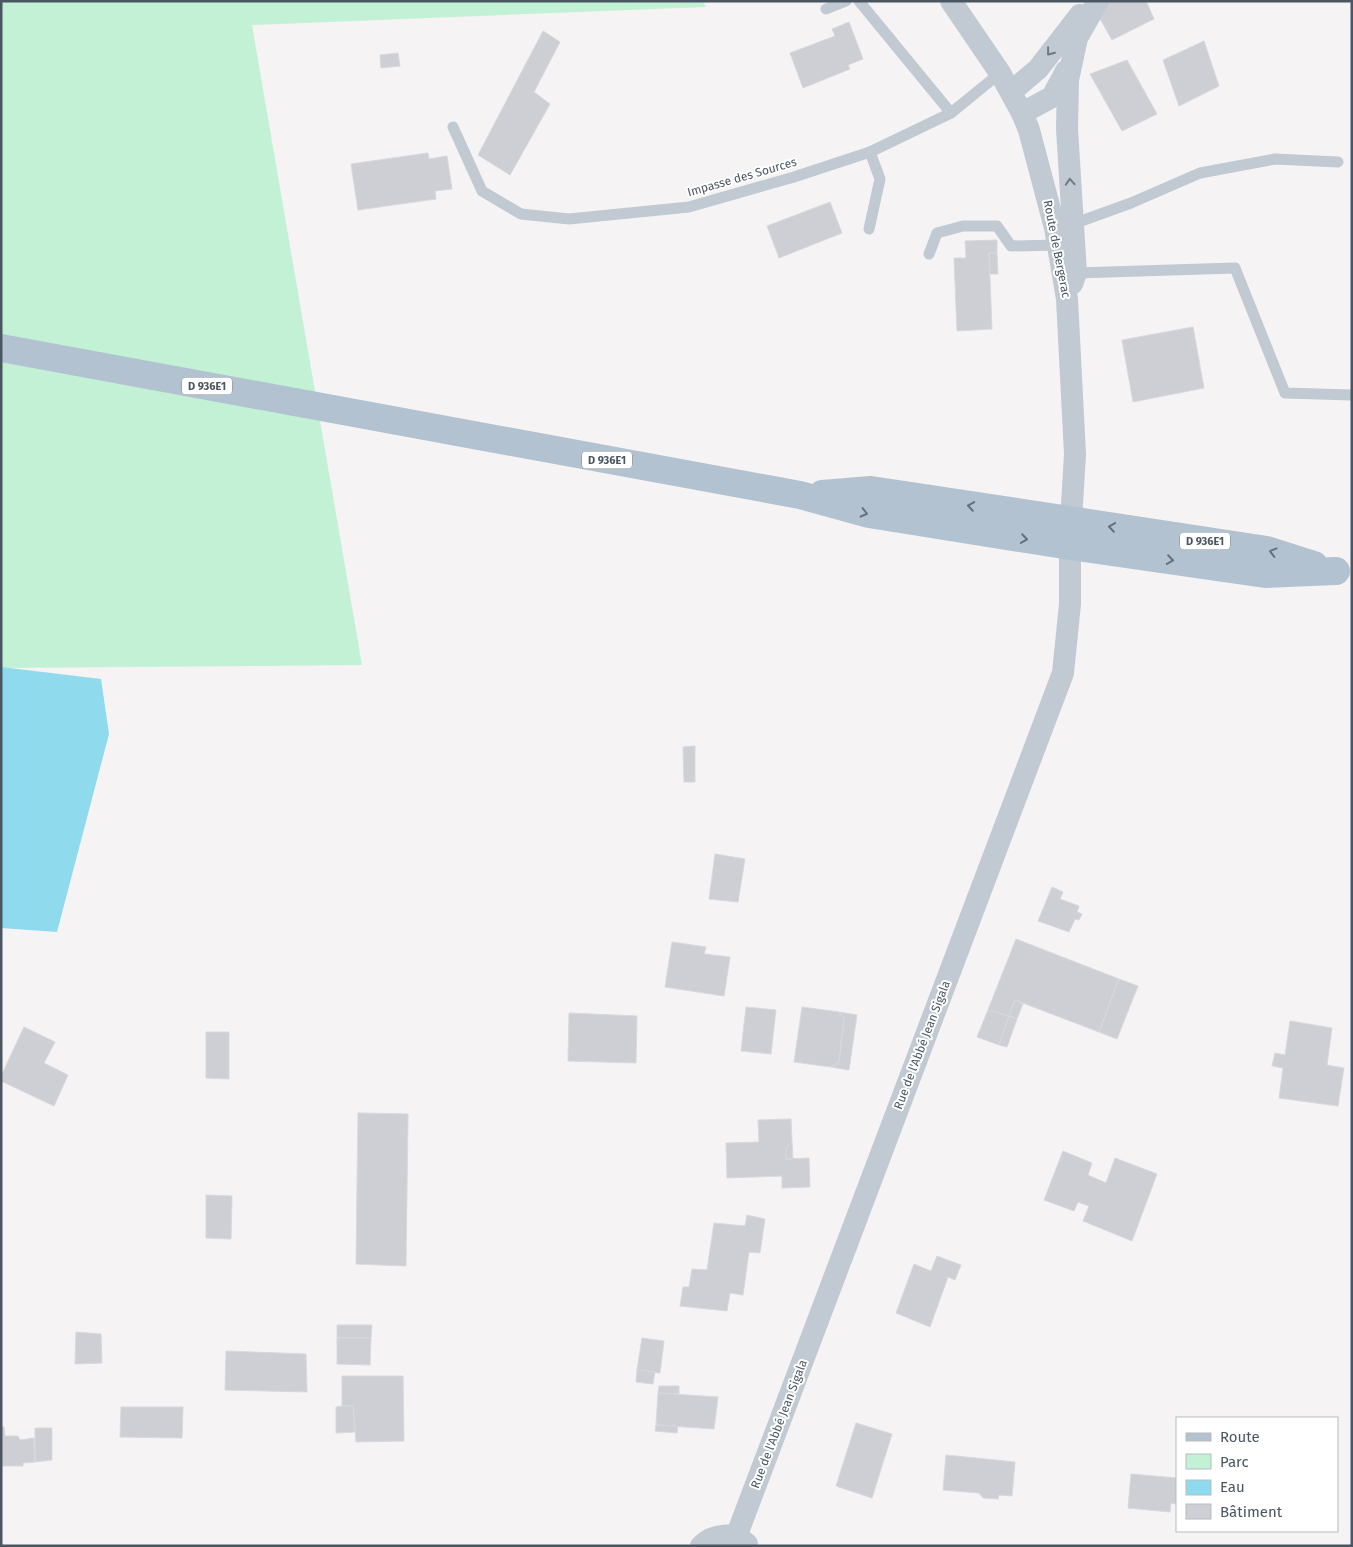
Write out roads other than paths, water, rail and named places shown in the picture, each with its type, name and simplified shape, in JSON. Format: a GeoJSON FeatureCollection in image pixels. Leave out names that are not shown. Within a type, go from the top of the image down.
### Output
{"type":"FeatureCollection","features":[{"type":"Feature","properties":{"kind":"main road","name":"D 936E1"},"geometry":{"type":"LineString","coordinates":[[1,348],[800,495],[871,490],[1070,534],[1267,550],[1344,572]]}},
{"type":"Feature","properties":{"kind":"street","name":"Route de Bergerac"},"geometry":{"type":"LineString","coordinates":[[952,1],[1022,113],[1029,130],[1055,228],[1067,299],[1075,454],[1070,534]]}},
{"type":"Feature","properties":{"kind":"street"},"geometry":{"type":"LineString","coordinates":[[1005,83],[1038,69],[1092,1]]}},
{"type":"Feature","properties":{"kind":"street"},"geometry":{"type":"LineString","coordinates":[[1067,299],[1076,273],[1067,128],[1068,80],[1077,38],[1098,1]]}},
{"type":"Feature","properties":{"kind":"street"},"geometry":{"type":"LineString","coordinates":[[1022,113],[1052,97],[1073,57]]}},
{"type":"Feature","properties":{"kind":"street","name":"Rue de l'Abbé Jean Sigala"},"geometry":{"type":"LineString","coordinates":[[742,1541],[1063,673],[1070,604],[1070,534]]}},
{"type":"Feature","properties":{"kind":"street"},"geometry":{"type":"LineString","coordinates":[[701,1546],[714,1537],[725,1535],[742,1541]]}},
{"type":"Feature","properties":{"kind":"lane"},"geometry":{"type":"LineString","coordinates":[[826,10],[846,1]]}},
{"type":"Feature","properties":{"kind":"lane"},"geometry":{"type":"LineString","coordinates":[[860,1],[951,114]]}},
{"type":"Feature","properties":{"kind":"lane","name":"Impasse des Sources"},"geometry":{"type":"LineString","coordinates":[[453,127],[482,191],[521,214],[569,219],[689,207],[794,177],[870,152],[951,114],[1005,83]]}},
{"type":"Feature","properties":{"kind":"lane"},"geometry":{"type":"LineString","coordinates":[[869,229],[880,179],[870,152]]}},
{"type":"Feature","properties":{"kind":"lane"},"geometry":{"type":"LineString","coordinates":[[1073,224],[1131,203],[1200,173],[1275,159],[1338,162]]}},
{"type":"Feature","properties":{"kind":"lane"},"geometry":{"type":"LineString","coordinates":[[929,254],[937,233],[963,226],[997,226],[1011,246],[1057,245]]}},
{"type":"Feature","properties":{"kind":"lane"},"geometry":{"type":"LineString","coordinates":[[1076,273],[1235,268],[1285,393],[1352,395]]}},
{"type":"Feature","properties":{"kind":"water"},"geometry":{"type":"Polygon","coordinates":[[[1,667],[101,679],[109,734],[57,932],[1,928],[1,667]]]}}]}
